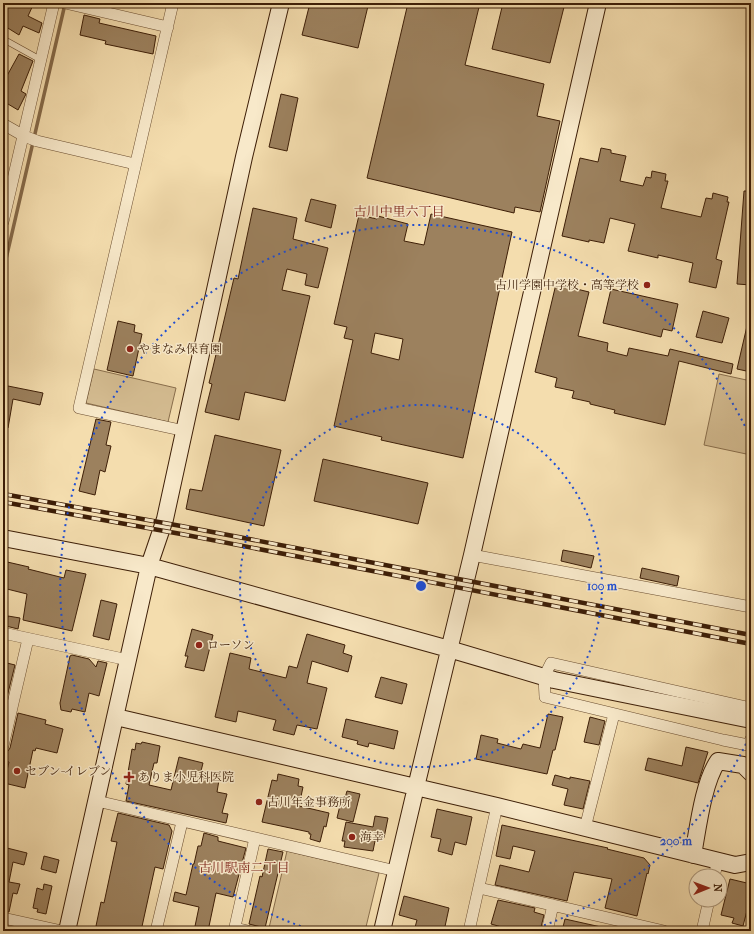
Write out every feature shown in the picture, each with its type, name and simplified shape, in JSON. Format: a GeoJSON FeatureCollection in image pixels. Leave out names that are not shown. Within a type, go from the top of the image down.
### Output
{"type":"FeatureCollection","features":[{"type":"Feature","properties":{"kind":"street"},"geometry":{"type":"LineString","coordinates":[[3,222],[5,203],[30,138],[41,61],[54,3]]}},
{"type":"Feature","properties":{"kind":"street"},"geometry":{"type":"LineString","coordinates":[[173,3],[80,408],[185,431]]}},
{"type":"Feature","properties":{"kind":"street"},"geometry":{"type":"LineString","coordinates":[[67,931],[149,566],[165,519],[244,158],[281,3]]}},
{"type":"Feature","properties":{"kind":"street"},"geometry":{"type":"LineString","coordinates":[[382,931],[472,555],[598,3]]}},
{"type":"Feature","properties":{"kind":"street"},"geometry":{"type":"LineString","coordinates":[[67,4],[168,27]]}},
{"type":"Feature","properties":{"kind":"street"},"geometry":{"type":"LineString","coordinates":[[3,124],[30,138],[135,164]]}},
{"type":"Feature","properties":{"kind":"street"},"geometry":{"type":"LineString","coordinates":[[3,538],[149,566],[450,649],[549,679],[751,720]]}},
{"type":"Feature","properties":{"kind":"street"},"geometry":{"type":"LineString","coordinates":[[472,555],[751,607]]}},
{"type":"Feature","properties":{"kind":"street"},"geometry":{"type":"LineString","coordinates":[[3,633],[128,660]]}},
{"type":"Feature","properties":{"kind":"street"},"geometry":{"type":"LineString","coordinates":[[3,746],[28,639]]}},
{"type":"Feature","properties":{"kind":"street"},"geometry":{"type":"LineString","coordinates":[[751,708],[552,663],[545,697],[729,742],[748,745],[751,739]]}},
{"type":"Feature","properties":{"kind":"street"},"geometry":{"type":"LineString","coordinates":[[586,828],[614,714]]}},
{"type":"Feature","properties":{"kind":"street"},"geometry":{"type":"LineString","coordinates":[[116,717],[497,806],[693,855],[714,868]]}},
{"type":"Feature","properties":{"kind":"street"},"geometry":{"type":"LineString","coordinates":[[693,855],[706,789],[712,770],[718,761],[743,765],[751,773]]}},
{"type":"Feature","properties":{"kind":"street"},"geometry":{"type":"LineString","coordinates":[[97,801],[396,871]]}},
{"type":"Feature","properties":{"kind":"street"},"geometry":{"type":"LineString","coordinates":[[469,931],[497,806]]}},
{"type":"Feature","properties":{"kind":"street"},"geometry":{"type":"LineString","coordinates":[[156,931],[182,822]]}},
{"type":"Feature","properties":{"kind":"street"},"geometry":{"type":"LineString","coordinates":[[248,931],[235,930],[255,838]]}},
{"type":"Feature","properties":{"kind":"street"},"geometry":{"type":"LineString","coordinates":[[721,868],[751,862]]}},
{"type":"Feature","properties":{"kind":"street"},"geometry":{"type":"LineString","coordinates":[[479,888],[553,905],[627,927],[664,931]]}},
{"type":"Feature","properties":{"kind":"street"},"geometry":{"type":"LineString","coordinates":[[547,931],[553,905]]}},
{"type":"Feature","properties":{"kind":"street"},"geometry":{"type":"LineString","coordinates":[[702,931],[707,908]]}},
{"type":"Feature","properties":{"kind":"street"},"geometry":{"type":"LineString","coordinates":[[3,918],[62,931]]}},
{"type":"Feature","properties":{"kind":"lane"},"geometry":{"type":"LineString","coordinates":[[3,39],[41,61]]}},
{"type":"Feature","properties":{"kind":"shaded area"},"geometry":{"type":"Polygon","coordinates":[[[94,369],[176,388],[168,422],[86,403],[94,369]]]}},
{"type":"Feature","properties":{"kind":"shaded area"},"geometry":{"type":"Polygon","coordinates":[[[719,374],[751,381],[751,455],[704,445],[719,374]]]}},
{"type":"Feature","properties":{"kind":"shaded area"},"geometry":{"type":"Polygon","coordinates":[[[287,851],[379,873],[365,931],[279,931],[269,928],[287,851]]]}},
{"type":"Feature","properties":{"kind":"building"},"geometry":{"type":"Polygon","coordinates":[[[3,3],[12,6],[14,3],[34,3],[28,16],[42,23],[39,33],[23,26],[19,35],[3,25],[3,3]]]}},
{"type":"Feature","properties":{"kind":"building"},"geometry":{"type":"Polygon","coordinates":[[[310,3],[357,3],[368,6],[358,48],[302,35],[310,3]]]}},
{"type":"Feature","properties":{"kind":"building"},"geometry":{"type":"Polygon","coordinates":[[[408,3],[480,3],[465,65],[544,84],[537,116],[560,121],[540,212],[515,207],[514,213],[367,178],[408,3]]]}},
{"type":"Feature","properties":{"kind":"building"},"geometry":{"type":"Polygon","coordinates":[[[503,3],[565,3],[550,63],[492,49],[503,3]]]}},
{"type":"Feature","properties":{"kind":"building"},"geometry":{"type":"Polygon","coordinates":[[[84,15],[100,19],[99,23],[156,36],[153,54],[105,44],[106,41],[80,35],[84,15]]]}},
{"type":"Feature","properties":{"kind":"building"},"geometry":{"type":"Polygon","coordinates":[[[19,54],[33,61],[21,91],[26,94],[18,110],[3,101],[3,83],[19,54]]]}},
{"type":"Feature","properties":{"kind":"building"},"geometry":{"type":"Polygon","coordinates":[[[281,94],[298,98],[287,151],[269,147],[281,94]]]}},
{"type":"Feature","properties":{"kind":"building"},"geometry":{"type":"Polygon","coordinates":[[[601,148],[611,150],[611,153],[626,156],[620,181],[643,186],[646,177],[651,178],[652,171],[666,174],[665,181],[668,181],[661,208],[701,217],[706,198],[712,199],[713,193],[728,197],[727,202],[729,202],[716,259],[722,261],[716,288],[689,282],[693,263],[658,255],[658,258],[628,251],[635,224],[610,218],[604,243],[589,240],[589,242],[562,236],[580,158],[598,162],[601,148]]]}},
{"type":"Feature","properties":{"kind":"building"},"geometry":{"type":"Polygon","coordinates":[[[744,191],[751,191],[751,285],[737,284],[744,191]]]}},
{"type":"Feature","properties":{"kind":"building"},"geometry":{"type":"Polygon","coordinates":[[[311,199],[336,205],[331,228],[305,221],[311,199]]]}},
{"type":"Feature","properties":{"kind":"building"},"geometry":{"type":"Polygon","coordinates":[[[253,208],[297,218],[293,239],[328,248],[318,288],[305,285],[307,274],[287,269],[282,290],[310,296],[285,401],[245,392],[239,420],[205,412],[212,384],[209,383],[234,278],[238,279],[253,208]]]}},
{"type":"Feature","properties":{"kind":"building"},"geometry":{"type":"Polygon","coordinates":[[[431,214],[512,232],[463,458],[381,440],[382,437],[334,426],[353,340],[344,338],[347,327],[334,324],[359,215],[377,219],[378,216],[408,224],[404,241],[424,245],[431,214]],[[375,333],[371,353],[399,360],[403,339],[375,333]]]}},
{"type":"Feature","properties":{"kind":"building"},"geometry":{"type":"Polygon","coordinates":[[[556,284],[589,292],[578,336],[608,343],[607,351],[627,356],[629,348],[668,356],[670,349],[733,364],[731,374],[679,361],[665,425],[614,413],[615,410],[572,398],[574,391],[555,387],[557,378],[535,372],[556,284]]]}},
{"type":"Feature","properties":{"kind":"building"},"geometry":{"type":"Polygon","coordinates":[[[611,289],[678,304],[672,331],[663,329],[661,337],[603,323],[611,289]]]}},
{"type":"Feature","properties":{"kind":"building"},"geometry":{"type":"Polygon","coordinates":[[[703,311],[729,318],[722,343],[696,337],[703,311]]]}},
{"type":"Feature","properties":{"kind":"building"},"geometry":{"type":"Polygon","coordinates":[[[118,321],[135,325],[134,332],[142,334],[133,376],[107,370],[118,321]]]}},
{"type":"Feature","properties":{"kind":"building"},"geometry":{"type":"Polygon","coordinates":[[[747,326],[751,327],[751,372],[737,369],[747,326]]]}},
{"type":"Feature","properties":{"kind":"building"},"geometry":{"type":"Polygon","coordinates":[[[3,385],[43,393],[40,405],[13,399],[8,428],[3,428],[3,385]]]}},
{"type":"Feature","properties":{"kind":"building"},"geometry":{"type":"Polygon","coordinates":[[[96,419],[111,422],[106,445],[111,446],[105,472],[100,470],[95,495],[79,491],[96,419]]]}},
{"type":"Feature","properties":{"kind":"building"},"geometry":{"type":"Polygon","coordinates":[[[215,435],[281,450],[264,526],[186,509],[190,489],[202,491],[215,435]]]}},
{"type":"Feature","properties":{"kind":"building"},"geometry":{"type":"Polygon","coordinates":[[[323,459],[428,483],[418,524],[314,501],[323,459]]]}},
{"type":"Feature","properties":{"kind":"building"},"geometry":{"type":"Polygon","coordinates":[[[563,550],[594,556],[591,568],[561,561],[563,550]]]}},
{"type":"Feature","properties":{"kind":"building"},"geometry":{"type":"Polygon","coordinates":[[[3,561],[29,567],[28,569],[64,578],[66,570],[86,574],[72,631],[23,620],[27,594],[3,588],[3,561]]]}},
{"type":"Feature","properties":{"kind":"building"},"geometry":{"type":"Polygon","coordinates":[[[642,568],[679,576],[677,586],[640,578],[642,568]]]}},
{"type":"Feature","properties":{"kind":"building"},"geometry":{"type":"Polygon","coordinates":[[[101,600],[117,604],[109,640],[93,636],[101,600]]]}},
{"type":"Feature","properties":{"kind":"building"},"geometry":{"type":"Polygon","coordinates":[[[8,616],[20,618],[18,629],[6,626],[8,616]]]}},
{"type":"Feature","properties":{"kind":"building","name":"ローソン"},"geometry":{"type":"Polygon","coordinates":[[[192,629],[213,635],[204,671],[185,667],[188,656],[185,656],[192,629]]]}},
{"type":"Feature","properties":{"kind":"building"},"geometry":{"type":"Polygon","coordinates":[[[307,634],[345,645],[343,653],[352,656],[348,672],[312,661],[307,683],[327,688],[317,729],[297,725],[294,735],[273,730],[276,720],[238,711],[236,722],[215,717],[230,653],[251,658],[249,669],[286,678],[289,666],[297,668],[307,634]]]}},
{"type":"Feature","properties":{"kind":"building"},"geometry":{"type":"Polygon","coordinates":[[[72,655],[89,659],[96,667],[98,661],[107,663],[99,696],[89,693],[85,712],[72,709],[71,712],[61,710],[60,703],[70,656],[72,655]]]}},
{"type":"Feature","properties":{"kind":"building"},"geometry":{"type":"Polygon","coordinates":[[[3,662],[15,665],[4,709],[3,709],[3,662]]]}},
{"type":"Feature","properties":{"kind":"building"},"geometry":{"type":"Polygon","coordinates":[[[381,677],[407,684],[402,704],[375,697],[381,677]]]}},
{"type":"Feature","properties":{"kind":"building"},"geometry":{"type":"Polygon","coordinates":[[[18,713],[46,720],[45,724],[63,729],[57,753],[36,748],[35,751],[33,750],[25,788],[4,783],[9,762],[3,761],[3,753],[8,751],[10,748],[18,713]]]}},
{"type":"Feature","properties":{"kind":"building"},"geometry":{"type":"Polygon","coordinates":[[[548,714],[563,717],[555,750],[553,750],[547,774],[476,759],[481,735],[498,739],[497,743],[521,749],[523,744],[540,748],[548,714]]]}},
{"type":"Feature","properties":{"kind":"building"},"geometry":{"type":"Polygon","coordinates":[[[590,717],[605,721],[599,745],[584,742],[590,717]]]}},
{"type":"Feature","properties":{"kind":"building"},"geometry":{"type":"Polygon","coordinates":[[[346,719],[398,731],[394,749],[369,743],[368,747],[357,744],[358,741],[342,737],[346,719]]]}},
{"type":"Feature","properties":{"kind":"building"},"geometry":{"type":"Polygon","coordinates":[[[142,742],[160,746],[157,763],[154,763],[149,785],[171,790],[179,757],[203,763],[200,775],[219,780],[217,792],[227,794],[222,813],[228,814],[226,823],[126,801],[129,785],[126,784],[132,749],[135,750],[136,743],[141,744],[142,742]]]}},
{"type":"Feature","properties":{"kind":"building"},"geometry":{"type":"Polygon","coordinates":[[[686,747],[708,752],[698,783],[645,770],[648,758],[682,766],[686,747]]]}},
{"type":"Feature","properties":{"kind":"building"},"geometry":{"type":"Polygon","coordinates":[[[278,774],[299,779],[298,786],[303,787],[299,806],[329,813],[326,827],[324,826],[320,842],[310,839],[311,834],[309,834],[309,832],[262,822],[272,780],[277,781],[278,774]]]}},
{"type":"Feature","properties":{"kind":"building"},"geometry":{"type":"Polygon","coordinates":[[[555,775],[570,779],[570,777],[590,781],[583,809],[564,805],[568,789],[552,785],[555,775]]]}},
{"type":"Feature","properties":{"kind":"building"},"geometry":{"type":"Polygon","coordinates":[[[347,791],[360,794],[353,822],[337,818],[342,797],[345,798],[347,791]]]}},
{"type":"Feature","properties":{"kind":"building"},"geometry":{"type":"Polygon","coordinates":[[[437,809],[472,817],[466,845],[455,842],[452,855],[438,851],[441,839],[431,837],[437,809]]]}},
{"type":"Feature","properties":{"kind":"building"},"geometry":{"type":"Polygon","coordinates":[[[118,813],[169,825],[172,831],[163,869],[155,867],[141,931],[96,930],[101,902],[104,903],[117,842],[111,841],[118,813]]]}},
{"type":"Feature","properties":{"kind":"building"},"geometry":{"type":"Polygon","coordinates":[[[375,816],[388,818],[384,838],[376,836],[373,851],[344,847],[345,841],[342,841],[346,822],[373,827],[375,816]]]}},
{"type":"Feature","properties":{"kind":"building"},"geometry":{"type":"Polygon","coordinates":[[[502,825],[608,848],[607,849],[644,858],[650,865],[637,916],[605,908],[612,879],[574,872],[567,901],[495,885],[500,865],[529,872],[535,851],[513,846],[510,859],[496,856],[502,825]]]}},
{"type":"Feature","properties":{"kind":"building"},"geometry":{"type":"Polygon","coordinates":[[[204,833],[218,837],[218,841],[246,848],[233,897],[216,893],[208,931],[194,931],[199,907],[173,901],[175,892],[186,895],[198,846],[201,846],[204,833]]]}},
{"type":"Feature","properties":{"kind":"building"},"geometry":{"type":"Polygon","coordinates":[[[3,847],[27,853],[24,865],[13,862],[9,882],[20,884],[17,894],[13,893],[9,912],[3,911],[3,847]]]}},
{"type":"Feature","properties":{"kind":"building"},"geometry":{"type":"Polygon","coordinates":[[[268,849],[283,852],[265,928],[249,924],[268,849]]]}},
{"type":"Feature","properties":{"kind":"building"},"geometry":{"type":"Polygon","coordinates":[[[44,856],[59,860],[56,873],[41,869],[44,856]]]}},
{"type":"Feature","properties":{"kind":"building"},"geometry":{"type":"Polygon","coordinates":[[[730,879],[751,884],[751,895],[743,926],[732,923],[734,918],[721,915],[723,908],[728,908],[728,887],[730,879]]]}},
{"type":"Feature","properties":{"kind":"building"},"geometry":{"type":"Polygon","coordinates":[[[44,884],[52,886],[46,914],[37,912],[38,909],[33,908],[37,888],[43,890],[44,884]]]}},
{"type":"Feature","properties":{"kind":"building"},"geometry":{"type":"Polygon","coordinates":[[[404,896],[449,908],[444,931],[414,931],[417,920],[399,915],[404,896]]]}},
{"type":"Feature","properties":{"kind":"building"},"geometry":{"type":"Polygon","coordinates":[[[498,900],[535,908],[534,912],[544,915],[540,931],[516,931],[491,924],[498,900]]]}},
{"type":"Feature","properties":{"kind":"building"},"geometry":{"type":"Polygon","coordinates":[[[565,919],[601,927],[600,931],[562,931],[565,919]]]}},
{"type":"Feature","properties":{"kind":"waterway"},"geometry":{"type":"LineString","coordinates":[[3,272],[65,4]]}},
{"type":"Feature","properties":{"kind":"railway"},"geometry":{"type":"LineString","coordinates":[[3,494],[181,526],[751,635]]}},
{"type":"Feature","properties":{"kind":"railway"},"geometry":{"type":"LineString","coordinates":[[3,502],[181,534],[751,644]]}},
{"type":"Feature","properties":{"kind":"place","name":"古川学園中学校・高等学校"},"geometry":{"type":"Point","coordinates":[647,285]}},
{"type":"Feature","properties":{"kind":"place","name":"やまなみ保育園"},"geometry":{"type":"Point","coordinates":[130,349]}},
{"type":"Feature","properties":{"kind":"place","name":"ローソン"},"geometry":{"type":"Point","coordinates":[199,645]}},
{"type":"Feature","properties":{"kind":"place","name":"セブン-イレブン"},"geometry":{"type":"Point","coordinates":[17,771]}},
{"type":"Feature","properties":{"kind":"place","name":"ありま小児科医院"},"geometry":{"type":"Point","coordinates":[129,777]}},
{"type":"Feature","properties":{"kind":"place","name":"古川年金事務所"},"geometry":{"type":"Point","coordinates":[259,802]}},
{"type":"Feature","properties":{"kind":"place","name":"海幸"},"geometry":{"type":"Point","coordinates":[352,837]}},
{"type":"Feature","properties":{"kind":"district","name":"古川中里六丁目"},"geometry":{"type":"Point","coordinates":[399,211]}},
{"type":"Feature","properties":{"kind":"district","name":"古川駅南二丁目"},"geometry":{"type":"Point","coordinates":[244,867]}}]}
